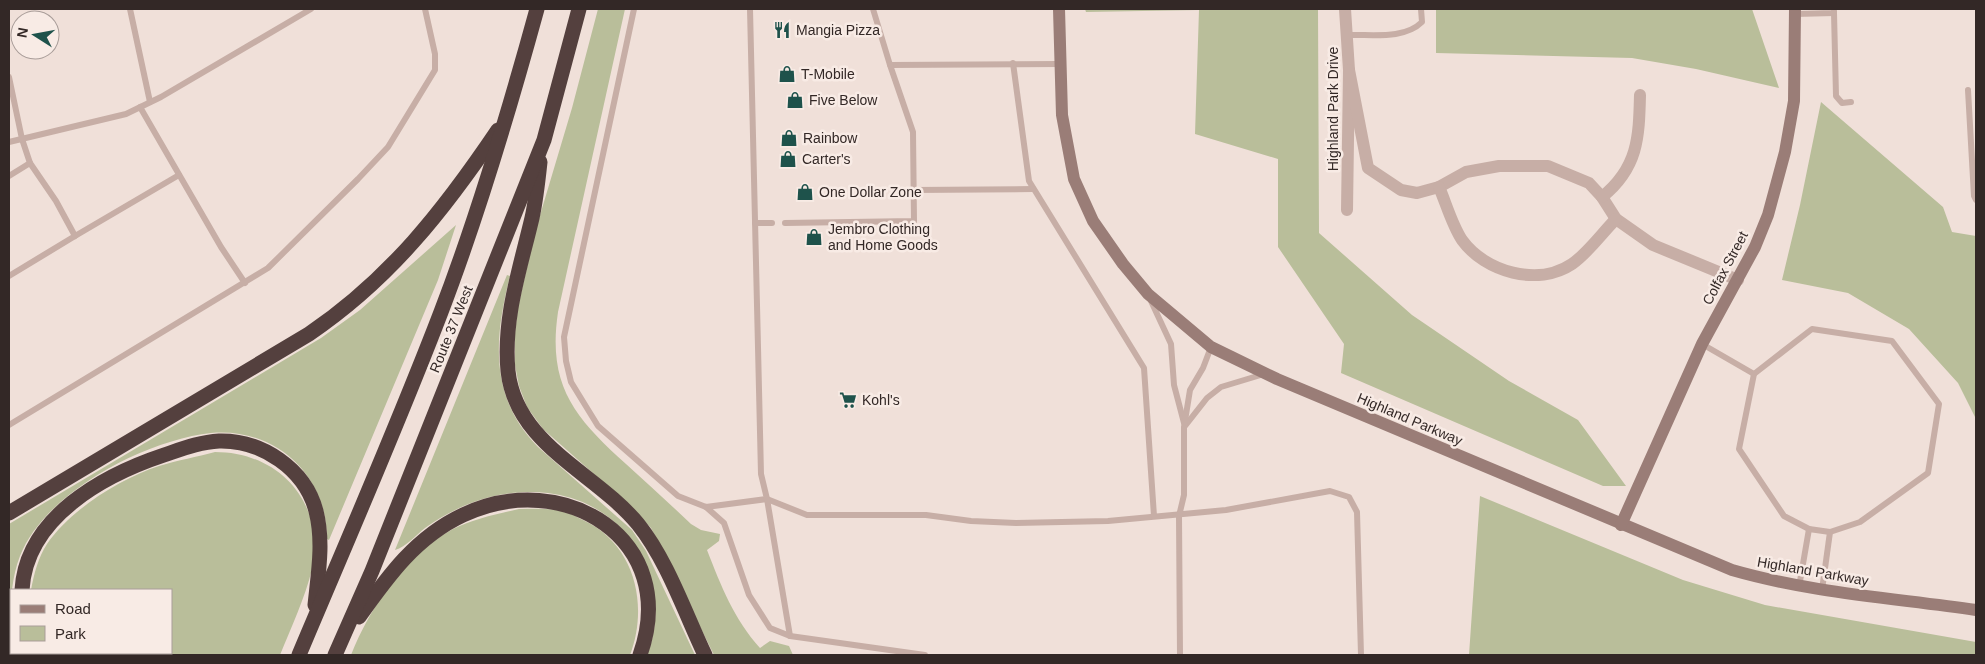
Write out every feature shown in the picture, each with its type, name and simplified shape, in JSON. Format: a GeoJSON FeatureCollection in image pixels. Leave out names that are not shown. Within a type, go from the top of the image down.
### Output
{"type":"FeatureCollection","features":[{"type":"Feature","properties":{"kind":"highway","name":"Route 37 West"},"geometry":{"type":"LineString","coordinates":[[337,651],[372,571],[544,140],[578,9]]}},
{"type":"Feature","properties":{"kind":"highway","name":"Route 37 West"},"geometry":{"type":"LineString","coordinates":[[299,655],[441,312],[484,192],[508,116],[534,11]]}},
{"type":"Feature","properties":{"kind":"highway"},"geometry":{"type":"LineString","coordinates":[[9,513],[309,334],[348,306],[401,258],[426,230],[454,195],[508,116]]}},
{"type":"Feature","properties":{"kind":"highway"},"geometry":{"type":"LineString","coordinates":[[544,140],[532,217],[510,310],[508,360],[514,396],[527,422],[542,440],[637,523],[657,553],[705,655]]}},
{"type":"Feature","properties":{"kind":"highway"},"geometry":{"type":"LineString","coordinates":[[22,589],[28,562],[39,540],[69,506],[86,491],[123,470],[185,448],[210,442],[234,442],[257,448],[276,458],[297,475],[309,492],[320,532],[312,624]]}},
{"type":"Feature","properties":{"kind":"highway"},"geometry":{"type":"LineString","coordinates":[[337,651],[393,569],[433,532],[462,515],[485,506],[518,500],[540,500],[562,502],[592,514],[609,526],[631,552],[640,571],[648,601],[646,632],[640,655]]}},
{"type":"Feature","properties":{"kind":"street","name":"Highland Parkway"},"geometry":{"type":"LineString","coordinates":[[1059,9],[1059,64],[1062,115],[1074,178],[1093,221],[1123,264],[1148,294],[1211,347],[1266,374],[1621,525],[1732,570],[1822,591],[1976,610]]}},
{"type":"Feature","properties":{"kind":"street","name":"Highland Park Drive"},"geometry":{"type":"LineString","coordinates":[[1345,9],[1349,70],[1347,210]]}},
{"type":"Feature","properties":{"kind":"street","name":"Colfax Street"},"geometry":{"type":"LineString","coordinates":[[1621,525],[1702,344],[1755,247],[1768,215],[1785,152],[1794,101],[1795,11]]}},
{"type":"Feature","properties":{"kind":"street"},"geometry":{"type":"LineString","coordinates":[[1349,70],[1368,168],[1401,190],[1417,193],[1439,187],[1466,172],[1499,166],[1548,166],[1589,183],[1602,197],[1616,220],[1653,245],[1738,280]]}},
{"type":"Feature","properties":{"kind":"street"},"geometry":{"type":"LineString","coordinates":[[1602,197],[1618,184],[1630,162],[1639,135],[1640,95]]}},
{"type":"Feature","properties":{"kind":"street"},"geometry":{"type":"LineString","coordinates":[[1439,187],[1462,239],[1488,264],[1505,271],[1530,275],[1555,271],[1573,263],[1616,220]]}},
{"type":"Feature","properties":{"kind":"lane"},"geometry":{"type":"LineString","coordinates":[[130,9],[150,102]]}},
{"type":"Feature","properties":{"kind":"lane"},"geometry":{"type":"LineString","coordinates":[[9,142],[126,114],[311,9]]}},
{"type":"Feature","properties":{"kind":"lane"},"geometry":{"type":"LineString","coordinates":[[9,425],[245,283],[277,260],[388,147],[436,70],[435,54],[425,9]]}},
{"type":"Feature","properties":{"kind":"lane"},"geometry":{"type":"LineString","coordinates":[[634,9],[567,314],[564,337],[566,360],[571,382],[598,426],[678,496],[706,507],[724,523],[749,595],[770,628],[790,636],[925,655]]}},
{"type":"Feature","properties":{"kind":"lane"},"geometry":{"type":"LineString","coordinates":[[750,9],[761,474],[767,499],[790,636]]}},
{"type":"Feature","properties":{"kind":"lane"},"geometry":{"type":"LineString","coordinates":[[785,223],[914,221],[913,132],[873,9]]}},
{"type":"Feature","properties":{"kind":"lane"},"geometry":{"type":"LineString","coordinates":[[1347,35],[1402,33],[1414,29],[1422,22],[1422,9]]}},
{"type":"Feature","properties":{"kind":"lane"},"geometry":{"type":"LineString","coordinates":[[1795,11],[1834,11],[1836,96],[1842,103],[1851,102]]}},
{"type":"Feature","properties":{"kind":"lane"},"geometry":{"type":"LineString","coordinates":[[1013,63],[1029,181],[1144,368],[1154,516]]}},
{"type":"Feature","properties":{"kind":"lane"},"geometry":{"type":"LineString","coordinates":[[890,65],[1059,64]]}},
{"type":"Feature","properties":{"kind":"lane"},"geometry":{"type":"LineString","coordinates":[[9,77],[22,138],[30,163],[56,200],[75,236]]}},
{"type":"Feature","properties":{"kind":"lane"},"geometry":{"type":"LineString","coordinates":[[1968,90],[1974,196],[1976,200]]}},
{"type":"Feature","properties":{"kind":"lane"},"geometry":{"type":"LineString","coordinates":[[140,107],[179,176],[245,283]]}},
{"type":"Feature","properties":{"kind":"lane"},"geometry":{"type":"LineString","coordinates":[[9,176],[30,163]]}},
{"type":"Feature","properties":{"kind":"lane"},"geometry":{"type":"LineString","coordinates":[[9,276],[179,176]]}},
{"type":"Feature","properties":{"kind":"lane"},"geometry":{"type":"LineString","coordinates":[[914,190],[1033,189]]}},
{"type":"Feature","properties":{"kind":"lane"},"geometry":{"type":"LineString","coordinates":[[755,223],[772,223]]}},
{"type":"Feature","properties":{"kind":"lane"},"geometry":{"type":"LineString","coordinates":[[1148,294],[1171,344],[1174,385],[1184,426]]}},
{"type":"Feature","properties":{"kind":"lane"},"geometry":{"type":"LineString","coordinates":[[1812,329],[1892,341],[1939,404],[1928,473],[1860,522],[1830,532],[1808,529],[1784,516],[1739,449],[1754,374],[1812,329]]}},
{"type":"Feature","properties":{"kind":"lane"},"geometry":{"type":"LineString","coordinates":[[1702,344],[1754,374]]}},
{"type":"Feature","properties":{"kind":"lane"},"geometry":{"type":"LineString","coordinates":[[1180,655],[1179,516],[1184,495],[1184,426],[1190,390],[1203,368],[1211,347]]}},
{"type":"Feature","properties":{"kind":"lane"},"geometry":{"type":"LineString","coordinates":[[1184,426],[1207,398],[1221,387],[1266,374]]}},
{"type":"Feature","properties":{"kind":"lane"},"geometry":{"type":"LineString","coordinates":[[706,507],[767,499],[807,515],[926,516],[1016,523],[1108,521],[1154,516],[1179,516],[1226,510],[1330,491],[1348,497],[1357,512],[1361,655]]}},
{"type":"Feature","properties":{"kind":"lane"},"geometry":{"type":"LineString","coordinates":[[1799,587],[1808,529]]}},
{"type":"Feature","properties":{"kind":"lane"},"geometry":{"type":"LineString","coordinates":[[1822,591],[1830,532]]}},
{"type":"Feature","properties":{"kind":"green space"},"geometry":{"type":"Polygon","coordinates":[[[598,9],[625,9],[558,312],[556,338],[557,360],[561,380],[579,415],[608,447],[691,524],[701,530],[720,534],[719,541],[707,550],[735,614],[760,648],[770,641],[789,646],[793,655],[714,655],[651,528],[628,504],[543,429],[527,407],[519,386],[515,365],[515,333],[518,307],[535,232],[572,108],[598,9]]]}},
{"type":"Feature","properties":{"kind":"green space"},"geometry":{"type":"Polygon","coordinates":[[[1085,9],[1318,9],[1319,233],[1412,315],[1509,381],[1578,420],[1626,486],[1603,486],[1341,373],[1344,344],[1278,247],[1278,159],[1195,134],[1199,10],[1086,12],[1085,9]]]}},
{"type":"Feature","properties":{"kind":"green space"},"geometry":{"type":"Polygon","coordinates":[[[1436,9],[1752,9],[1779,88],[1696,69],[1632,58],[1436,53],[1436,9]]]}},
{"type":"Feature","properties":{"kind":"green space"},"geometry":{"type":"Polygon","coordinates":[[[1821,102],[1943,207],[1952,232],[1976,236],[1976,419],[1958,383],[1909,329],[1848,293],[1782,280],[1800,205],[1821,102]]]}},
{"type":"Feature","properties":{"kind":"green space"},"geometry":{"type":"Polygon","coordinates":[[[456,225],[438,280],[329,540],[327,539],[325,516],[318,495],[307,476],[293,460],[276,447],[257,438],[235,433],[211,433],[157,446],[100,473],[74,491],[51,511],[33,533],[20,556],[12,589],[10,589],[10,654],[24,655],[9,655],[9,524],[321,338],[360,310],[456,225]]]}},
{"type":"Feature","properties":{"kind":"green space"},"geometry":{"type":"Polygon","coordinates":[[[507,275],[510,276],[501,322],[499,345],[503,388],[511,408],[522,428],[538,447],[632,530],[646,551],[695,655],[647,655],[654,631],[655,608],[652,585],[645,562],[633,542],[618,525],[599,510],[577,500],[556,494],[534,492],[490,497],[473,502],[448,514],[432,523],[395,550],[507,275]]]}},
{"type":"Feature","properties":{"kind":"green space"},"geometry":{"type":"Polygon","coordinates":[[[215,452],[238,454],[260,461],[278,472],[293,486],[305,503],[312,523],[315,545],[312,569],[302,602],[280,655],[46,655],[172,654],[172,589],[31,589],[35,572],[44,549],[57,531],[69,519],[113,487],[144,471],[215,452]]]}},
{"type":"Feature","properties":{"kind":"green space"},"geometry":{"type":"Polygon","coordinates":[[[1480,496],[1683,580],[1765,605],[1976,642],[1976,655],[1469,655],[1480,496]]]}},
{"type":"Feature","properties":{"kind":"green space"},"geometry":{"type":"Polygon","coordinates":[[[519,509],[551,509],[567,512],[601,531],[615,544],[626,560],[633,578],[637,597],[636,636],[630,655],[351,655],[379,601],[405,567],[420,552],[461,525],[519,509]]]}},
{"type":"Feature","properties":{"kind":"place","name":"Mangia Pizza"},"geometry":{"type":"Point","coordinates":[782,30]}},
{"type":"Feature","properties":{"kind":"place","name":"T-Mobile"},"geometry":{"type":"Point","coordinates":[787,74]}},
{"type":"Feature","properties":{"kind":"place","name":"Five Below"},"geometry":{"type":"Point","coordinates":[795,100]}},
{"type":"Feature","properties":{"kind":"place","name":"Rainbow"},"geometry":{"type":"Point","coordinates":[789,138]}},
{"type":"Feature","properties":{"kind":"place","name":"Carter's"},"geometry":{"type":"Point","coordinates":[788,159]}},
{"type":"Feature","properties":{"kind":"place","name":"One Dollar Zone"},"geometry":{"type":"Point","coordinates":[805,192]}},
{"type":"Feature","properties":{"kind":"place","name":"Jembro Clothing and Home Goods"},"geometry":{"type":"Point","coordinates":[814,237]}},
{"type":"Feature","properties":{"kind":"place","name":"Kohl's"},"geometry":{"type":"Point","coordinates":[848,400]}}]}
